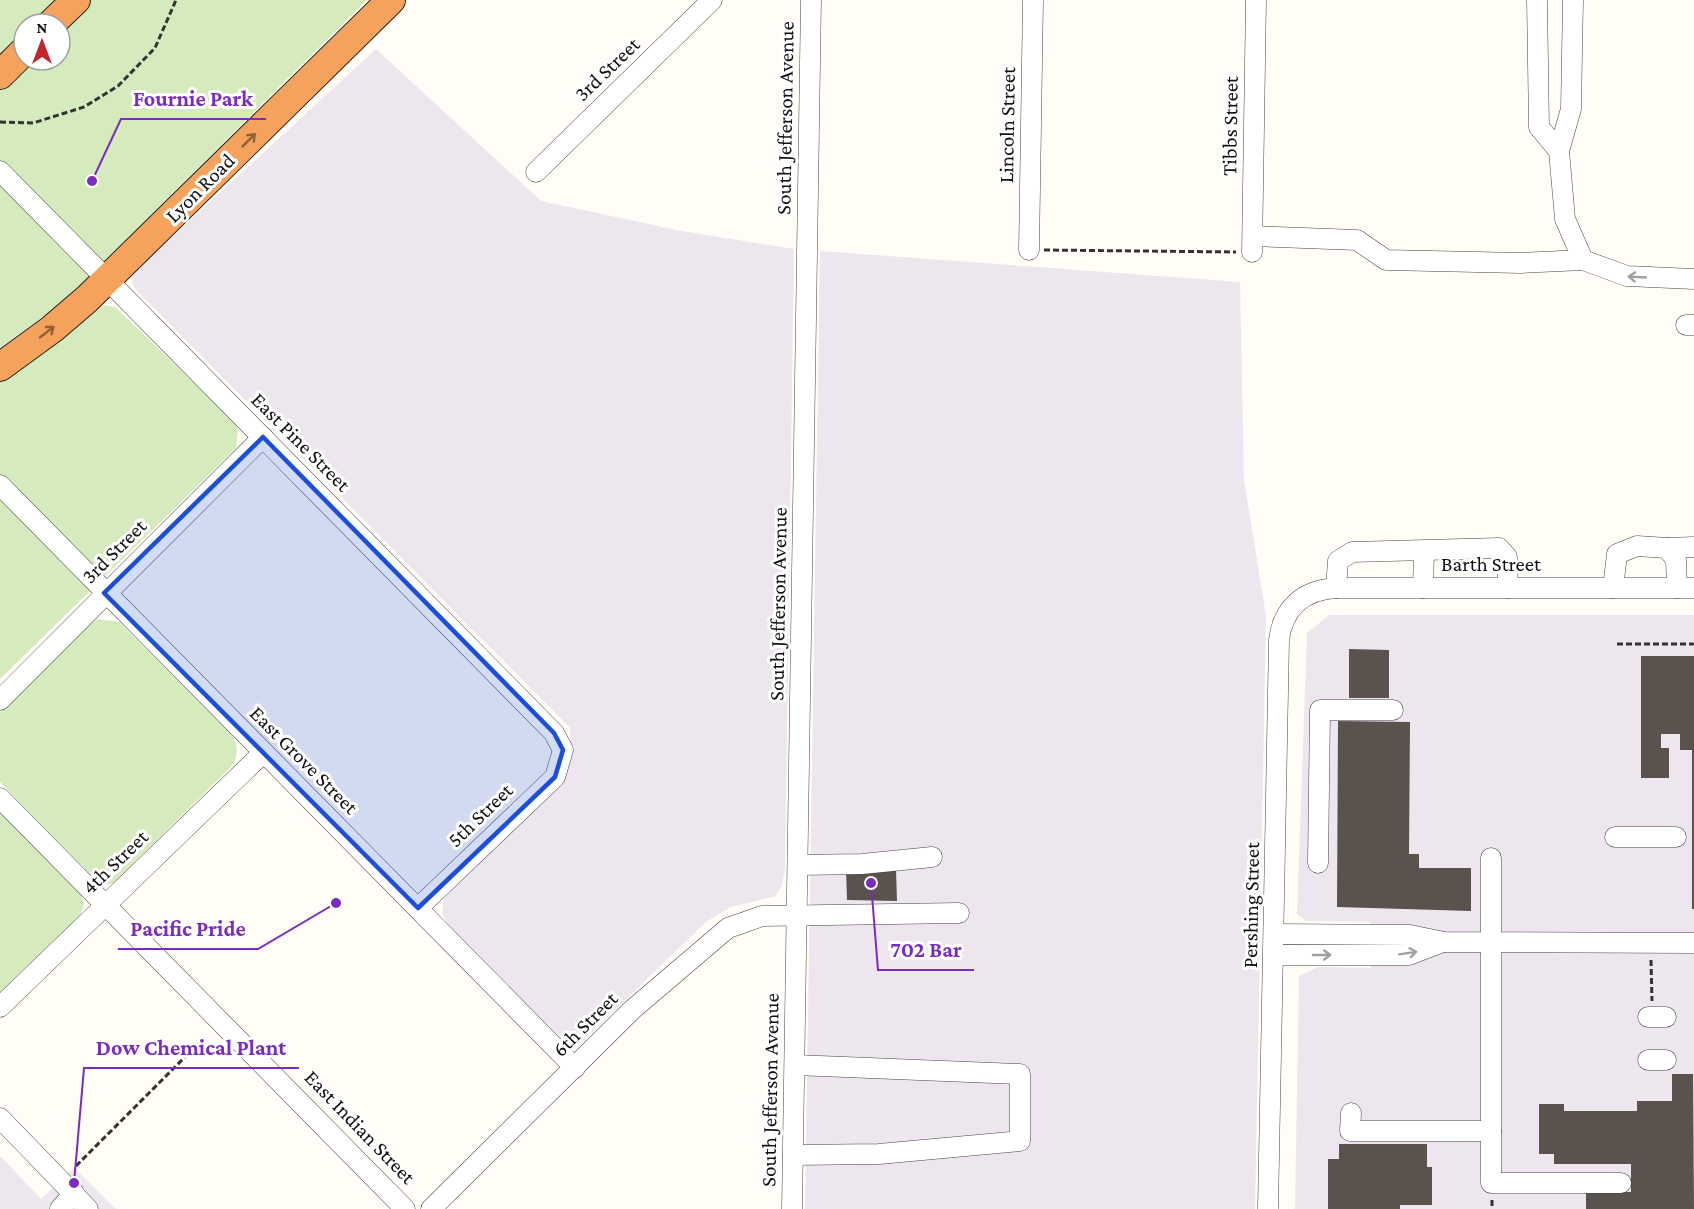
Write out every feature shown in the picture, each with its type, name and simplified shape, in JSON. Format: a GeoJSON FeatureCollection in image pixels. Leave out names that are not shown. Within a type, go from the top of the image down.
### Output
{"type":"FeatureCollection","features":[{"type":"Feature","properties":{"kind":"highway"},"geometry":{"type":"LineString","coordinates":[[64,12],[76,0]]}},
{"type":"Feature","properties":{"kind":"highway","name":"Lyon Road"},"geometry":{"type":"LineString","coordinates":[[0,367],[52,329],[107,280],[391,0]]}},
{"type":"Feature","properties":{"kind":"highway"},"geometry":{"type":"LineString","coordinates":[[0,75],[12,63]]}},
{"type":"Feature","properties":{"kind":"street","name":"3rd Street"},"geometry":{"type":"LineString","coordinates":[[536,172],[712,0]]}},
{"type":"Feature","properties":{"kind":"street","name":"South Jefferson Avenue"},"geometry":{"type":"LineString","coordinates":[[792,1209],[811,0]]}},
{"type":"Feature","properties":{"kind":"street","name":"Lincoln Street"},"geometry":{"type":"LineString","coordinates":[[1029,250],[1033,0]]}},
{"type":"Feature","properties":{"kind":"street","name":"Tibbs Street"},"geometry":{"type":"LineString","coordinates":[[1252,244],[1256,0]]}},
{"type":"Feature","properties":{"kind":"street"},"geometry":{"type":"LineString","coordinates":[[1538,0],[1539,127],[1560,151]]}},
{"type":"Feature","properties":{"kind":"street"},"geometry":{"type":"LineString","coordinates":[[1573,0],[1571,110],[1560,151],[1565,219],[1583,260]]}},
{"type":"Feature","properties":{"kind":"street","name":"East Pine Street"},"geometry":{"type":"LineString","coordinates":[[0,171],[554,733],[563,750]]}},
{"type":"Feature","properties":{"kind":"street"},"geometry":{"type":"LineString","coordinates":[[1252,244],[1357,240],[1386,260],[1521,262],[1583,260],[1627,276],[1694,279]]}},
{"type":"Feature","properties":{"kind":"street","name":"3rd Street"},"geometry":{"type":"LineString","coordinates":[[0,700],[104,593],[263,437]]}},
{"type":"Feature","properties":{"kind":"street","name":"East Grove Street"},"geometry":{"type":"LineString","coordinates":[[0,485],[575,1068]]}},
{"type":"Feature","properties":{"kind":"street"},"geometry":{"type":"LineString","coordinates":[[1613,588],[1617,554],[1637,546],[1694,547]]}},
{"type":"Feature","properties":{"kind":"street"},"geometry":{"type":"LineString","coordinates":[[1336,588],[1338,561],[1352,552],[1499,548],[1507,557],[1508,588]]}},
{"type":"Feature","properties":{"kind":"street"},"geometry":{"type":"LineString","coordinates":[[1667,548],[1676,560],[1686,588]]}},
{"type":"Feature","properties":{"kind":"street"},"geometry":{"type":"LineString","coordinates":[[1424,550],[1424,588]]}},
{"type":"Feature","properties":{"kind":"street","name":"Barth Street"},"geometry":{"type":"LineString","coordinates":[[1292,605],[1320,589],[1336,588],[1686,588]]}},
{"type":"Feature","properties":{"kind":"street","name":"Pershing Street"},"geometry":{"type":"LineString","coordinates":[[1268,1209],[1280,640],[1281,626],[1292,605]]}},
{"type":"Feature","properties":{"kind":"street"},"geometry":{"type":"LineString","coordinates":[[1318,863],[1320,710],[1393,710]]}},
{"type":"Feature","properties":{"kind":"street","name":"5th Street"},"geometry":{"type":"LineString","coordinates":[[418,908],[555,777],[563,750]]}},
{"type":"Feature","properties":{"kind":"street","name":"4th Street"},"geometry":{"type":"LineString","coordinates":[[0,1007],[263,753]]}},
{"type":"Feature","properties":{"kind":"street","name":"East Indian Street"},"geometry":{"type":"LineString","coordinates":[[0,798],[106,903],[405,1209]]}},
{"type":"Feature","properties":{"kind":"street"},"geometry":{"type":"LineString","coordinates":[[1615,837],[1676,837]]}},
{"type":"Feature","properties":{"kind":"street"},"geometry":{"type":"LineString","coordinates":[[798,865],[873,864],[932,856]]}},
{"type":"Feature","properties":{"kind":"street"},"geometry":{"type":"LineString","coordinates":[[1491,858],[1493,1017],[1500,1060],[1491,1131],[1491,1183],[1621,1183]]}},
{"type":"Feature","properties":{"kind":"street","name":"6th Street"},"geometry":{"type":"LineString","coordinates":[[431,1209],[633,1009],[728,928],[762,916],[959,913]]}},
{"type":"Feature","properties":{"kind":"street"},"geometry":{"type":"LineString","coordinates":[[1275,934],[1371,945],[1409,955],[1444,942],[1694,943]]}},
{"type":"Feature","properties":{"kind":"street"},"geometry":{"type":"LineString","coordinates":[[1274,955],[1371,945]]}},
{"type":"Feature","properties":{"kind":"street"},"geometry":{"type":"LineString","coordinates":[[793,1155],[926,1151],[1020,1141],[1020,1074],[795,1065]]}},
{"type":"Feature","properties":{"kind":"street"},"geometry":{"type":"LineString","coordinates":[[1351,1113],[1350,1131],[1491,1131]]}},
{"type":"Feature","properties":{"kind":"street"},"geometry":{"type":"LineString","coordinates":[[0,1118],[88,1209]]}},
{"type":"Feature","properties":{"kind":"street"},"geometry":{"type":"LineString","coordinates":[[60,1209],[74,1194]]}},
{"type":"Feature","properties":{"kind":"street"},"geometry":{"type":"LineString","coordinates":[[74,1194],[96,1209]]}},
{"type":"Feature","properties":{"kind":"path"},"geometry":{"type":"LineString","coordinates":[[0,122],[33,123],[84,106],[118,86],[155,48],[176,0]]}},
{"type":"Feature","properties":{"kind":"path"},"geometry":{"type":"LineString","coordinates":[[1029,250],[1252,244]]}},
{"type":"Feature","properties":{"kind":"path"},"geometry":{"type":"LineString","coordinates":[[1617,644],[1694,644]]}},
{"type":"Feature","properties":{"kind":"path"},"geometry":{"type":"LineString","coordinates":[[1651,956],[1655,1013]]}},
{"type":"Feature","properties":{"kind":"path"},"geometry":{"type":"LineString","coordinates":[[76,1166],[202,1040]]}},
{"type":"Feature","properties":{"kind":"highlighted area"},"geometry":{"type":"Polygon","coordinates":[[[263,437],[554,733],[563,750],[555,777],[418,908],[104,593],[263,437]]]}},
{"type":"Feature","properties":{"kind":"shaded area"},"geometry":{"type":"Polygon","coordinates":[[[376,49],[541,201],[681,231],[794,249],[785,869],[782,885],[776,896],[731,907],[706,922],[580,1044],[573,1045],[562,1039],[448,925],[442,913],[444,898],[563,780],[571,758],[570,728],[135,289],[132,282],[133,275],[139,267],[376,49]]]}},
{"type":"Feature","properties":{"kind":"shaded area"},"geometry":{"type":"Polygon","coordinates":[[[820,251],[1240,282],[1244,480],[1266,616],[1255,1209],[805,1209],[820,251]]]}},
{"type":"Feature","properties":{"kind":"shaded area"},"geometry":{"type":"Polygon","coordinates":[[[1329,615],[1694,615],[1694,1209],[1295,1209],[1299,976],[1318,967],[1371,968],[1370,922],[1306,921],[1297,914],[1307,633],[1329,615]]]}},
{"type":"Feature","properties":{"kind":"shaded area"},"geometry":{"type":"Polygon","coordinates":[[[0,1156],[41,1199],[74,1168],[116,1209],[0,1209],[0,1156]]]}},
{"type":"Feature","properties":{"kind":"green space"},"geometry":{"type":"Polygon","coordinates":[[[0,0],[367,0],[62,303],[0,348],[0,0]]]}},
{"type":"Feature","properties":{"kind":"green space"},"geometry":{"type":"Polygon","coordinates":[[[104,305],[115,307],[234,421],[238,429],[236,448],[0,679],[0,382],[50,348],[104,305]]]}},
{"type":"Feature","properties":{"kind":"green space"},"geometry":{"type":"Polygon","coordinates":[[[98,619],[119,622],[230,733],[237,750],[230,768],[113,883],[106,885],[97,881],[0,782],[0,712],[88,625],[98,619]]]}},
{"type":"Feature","properties":{"kind":"green space"},"geometry":{"type":"Polygon","coordinates":[[[0,812],[80,893],[84,904],[80,916],[0,995],[0,812]]]}},
{"type":"Feature","properties":{"kind":"building"},"geometry":{"type":"Polygon","coordinates":[[[1349,649],[1389,650],[1389,698],[1349,698],[1349,649]]]}},
{"type":"Feature","properties":{"kind":"building"},"geometry":{"type":"Polygon","coordinates":[[[1641,656],[1694,656],[1694,909],[1692,909],[1692,750],[1680,750],[1680,734],[1661,734],[1661,748],[1669,748],[1669,778],[1641,778],[1641,656]]]}},
{"type":"Feature","properties":{"kind":"building"},"geometry":{"type":"Polygon","coordinates":[[[1338,721],[1410,722],[1409,854],[1419,854],[1419,868],[1471,868],[1471,911],[1337,907],[1338,721]]]}},
{"type":"Feature","properties":{"kind":"building"},"geometry":{"type":"Polygon","coordinates":[[[846,870],[896,870],[897,901],[847,900],[846,870]]]}},
{"type":"Feature","properties":{"kind":"building"},"geometry":{"type":"Polygon","coordinates":[[[1672,1074],[1693,1074],[1694,1209],[1586,1209],[1586,1192],[1631,1192],[1631,1164],[1554,1164],[1554,1154],[1539,1154],[1539,1104],[1564,1104],[1564,1111],[1637,1111],[1637,1101],[1672,1101],[1672,1074]]]}},
{"type":"Feature","properties":{"kind":"building"},"geometry":{"type":"Polygon","coordinates":[[[1339,1144],[1427,1144],[1427,1167],[1432,1167],[1432,1205],[1400,1205],[1400,1209],[1328,1209],[1328,1159],[1339,1159],[1339,1144]]]}},
{"type":"Feature","properties":{"kind":"place","name":"Fournie Park"},"geometry":{"type":"Point","coordinates":[92,181]}},
{"type":"Feature","properties":{"kind":"place","name":"702 Bar"},"geometry":{"type":"Point","coordinates":[871,883]}},
{"type":"Feature","properties":{"kind":"place","name":"Pacific Pride"},"geometry":{"type":"Point","coordinates":[336,903]}},
{"type":"Feature","properties":{"kind":"place","name":"Dow Chemical Plant"},"geometry":{"type":"Point","coordinates":[74,1183]}}]}
